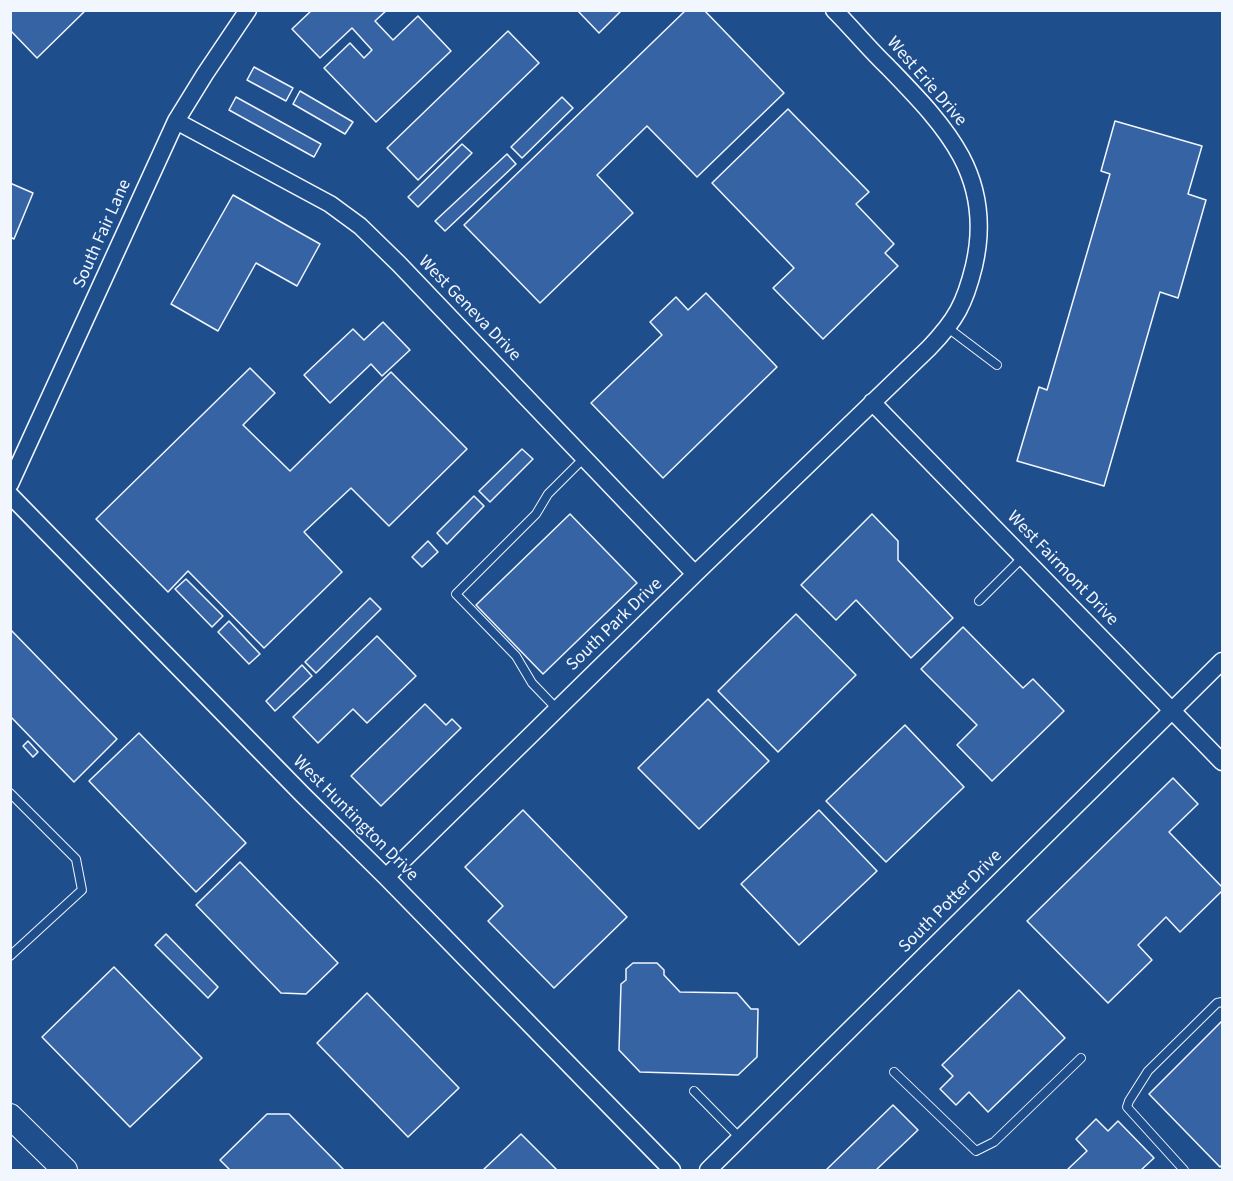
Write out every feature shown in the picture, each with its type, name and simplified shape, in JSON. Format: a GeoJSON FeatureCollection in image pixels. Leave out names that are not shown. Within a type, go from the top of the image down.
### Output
{"type":"FeatureCollection","features":[{"type":"Feature","properties":{"kind":"main road"},"geometry":{"type":"LineString","coordinates":[[10,1116],[64,1170]]}},
{"type":"Feature","properties":{"kind":"street","name":"South Fair Lane"},"geometry":{"type":"LineString","coordinates":[[10,484],[176,121],[248,10]]}},
{"type":"Feature","properties":{"kind":"street","name":"West Erie Drive"},"geometry":{"type":"LineString","coordinates":[[834,10],[927,108],[948,134],[965,163],[977,198],[978,252],[962,307],[948,328],[872,402]]}},
{"type":"Feature","properties":{"kind":"street","name":"West Geneva Drive"},"geometry":{"type":"LineString","coordinates":[[176,121],[330,204],[360,226],[695,574]]}},
{"type":"Feature","properties":{"kind":"street","name":"West Fairmont Drive"},"geometry":{"type":"LineString","coordinates":[[872,402],[1222,762]]}},
{"type":"Feature","properties":{"kind":"street","name":"South Park Drive"},"geometry":{"type":"LineString","coordinates":[[386,877],[872,402]]}},
{"type":"Feature","properties":{"kind":"street","name":"West Huntington Drive"},"geometry":{"type":"LineString","coordinates":[[10,495],[672,1170]]}},
{"type":"Feature","properties":{"kind":"street","name":"South Potter Drive"},"geometry":{"type":"LineString","coordinates":[[708,1170],[1222,661]]}},
{"type":"Feature","properties":{"kind":"lane"},"geometry":{"type":"LineString","coordinates":[[948,328],[997,365]]}},
{"type":"Feature","properties":{"kind":"lane"},"geometry":{"type":"LineString","coordinates":[[557,709],[532,683],[516,656],[456,594],[536,514],[548,494],[584,458]]}},
{"type":"Feature","properties":{"kind":"lane"},"geometry":{"type":"LineString","coordinates":[[979,601],[1023,557]]}},
{"type":"Feature","properties":{"kind":"lane"},"geometry":{"type":"LineString","coordinates":[[10,793],[76,859],[82,890],[10,956]]}},
{"type":"Feature","properties":{"kind":"lane"},"geometry":{"type":"LineString","coordinates":[[1184,1170],[1127,1107],[1148,1071],[1217,1003],[1222,1002]]}},
{"type":"Feature","properties":{"kind":"lane"},"geometry":{"type":"LineString","coordinates":[[894,1072],[976,1151],[994,1142],[1081,1058]]}},
{"type":"Feature","properties":{"kind":"lane"},"geometry":{"type":"LineString","coordinates":[[694,1091],[740,1137]]}},
{"type":"Feature","properties":{"kind":"building"},"geometry":{"type":"Polygon","coordinates":[[[10,10],[86,10],[37,58],[10,30],[10,10]]]}},
{"type":"Feature","properties":{"kind":"building"},"geometry":{"type":"Polygon","coordinates":[[[312,10],[387,10],[375,21],[393,40],[418,16],[451,51],[376,122],[324,68],[350,43],[364,58],[372,50],[352,28],[320,58],[292,29],[312,10]]]}},
{"type":"Feature","properties":{"kind":"building"},"geometry":{"type":"Polygon","coordinates":[[[577,10],[622,10],[599,33],[577,10]]]}},
{"type":"Feature","properties":{"kind":"building"},"geometry":{"type":"Polygon","coordinates":[[[686,10],[704,10],[784,93],[697,177],[647,126],[597,175],[633,213],[540,303],[464,225],[686,10]]]}},
{"type":"Feature","properties":{"kind":"building"},"geometry":{"type":"Polygon","coordinates":[[[508,31],[539,63],[418,180],[387,148],[508,31]]]}},
{"type":"Feature","properties":{"kind":"building"},"geometry":{"type":"Polygon","coordinates":[[[254,67],[293,88],[286,101],[247,80],[254,67]]]}},
{"type":"Feature","properties":{"kind":"building"},"geometry":{"type":"Polygon","coordinates":[[[300,91],[353,122],[345,134],[293,104],[300,91]]]}},
{"type":"Feature","properties":{"kind":"building"},"geometry":{"type":"Polygon","coordinates":[[[236,97],[321,144],[314,157],[229,110],[236,97]]]}},
{"type":"Feature","properties":{"kind":"building"},"geometry":{"type":"Polygon","coordinates":[[[562,97],[573,108],[522,158],[511,147],[562,97]]]}},
{"type":"Feature","properties":{"kind":"building"},"geometry":{"type":"Polygon","coordinates":[[[788,109],[869,192],[856,204],[894,244],[885,253],[898,266],[823,339],[773,288],[794,268],[712,183],[788,109]]]}},
{"type":"Feature","properties":{"kind":"building"},"geometry":{"type":"Polygon","coordinates":[[[1115,121],[1202,146],[1188,194],[1206,200],[1178,298],[1160,292],[1104,486],[1017,461],[1039,387],[1047,390],[1110,174],[1101,171],[1115,121]]]}},
{"type":"Feature","properties":{"kind":"building"},"geometry":{"type":"Polygon","coordinates":[[[462,144],[472,153],[418,207],[408,197],[462,144]]]}},
{"type":"Feature","properties":{"kind":"building"},"geometry":{"type":"Polygon","coordinates":[[[507,154],[516,164],[445,231],[435,221],[507,154]]]}},
{"type":"Feature","properties":{"kind":"building"},"geometry":{"type":"Polygon","coordinates":[[[10,183],[33,193],[14,239],[10,237],[10,183]]]}},
{"type":"Feature","properties":{"kind":"building"},"geometry":{"type":"Polygon","coordinates":[[[233,195],[320,244],[297,286],[256,263],[218,331],[171,304],[233,195]]]}},
{"type":"Feature","properties":{"kind":"building"},"geometry":{"type":"Polygon","coordinates":[[[706,293],[777,367],[663,478],[591,403],[662,335],[650,322],[676,297],[688,310],[706,293]]]}},
{"type":"Feature","properties":{"kind":"building"},"geometry":{"type":"Polygon","coordinates":[[[383,322],[410,350],[382,376],[371,364],[330,403],[304,375],[353,329],[364,340],[383,322]]]}},
{"type":"Feature","properties":{"kind":"building"},"geometry":{"type":"Polygon","coordinates":[[[250,368],[275,393],[243,425],[290,471],[391,372],[467,449],[389,526],[351,488],[304,532],[342,572],[264,648],[188,571],[168,592],[96,519],[250,368]]]}},
{"type":"Feature","properties":{"kind":"building"},"geometry":{"type":"Polygon","coordinates":[[[522,449],[533,459],[490,502],[479,491],[522,449]]]}},
{"type":"Feature","properties":{"kind":"building"},"geometry":{"type":"Polygon","coordinates":[[[474,496],[484,506],[447,544],[437,533],[474,496]]]}},
{"type":"Feature","properties":{"kind":"building"},"geometry":{"type":"Polygon","coordinates":[[[570,514],[637,583],[543,674],[476,605],[570,514]]]}},
{"type":"Feature","properties":{"kind":"building"},"geometry":{"type":"Polygon","coordinates":[[[872,514],[898,541],[898,560],[953,618],[911,658],[856,600],[836,620],[801,585],[872,514]]]}},
{"type":"Feature","properties":{"kind":"building"},"geometry":{"type":"Polygon","coordinates":[[[428,541],[438,552],[422,567],[412,557],[428,541]]]}},
{"type":"Feature","properties":{"kind":"building"},"geometry":{"type":"Polygon","coordinates":[[[186,579],[223,616],[212,627],[175,589],[186,579]]]}},
{"type":"Feature","properties":{"kind":"building"},"geometry":{"type":"Polygon","coordinates":[[[370,598],[381,609],[316,673],[305,662],[370,598]]]}},
{"type":"Feature","properties":{"kind":"building"},"geometry":{"type":"Polygon","coordinates":[[[796,614],[856,675],[778,752],[718,691],[796,614]]]}},
{"type":"Feature","properties":{"kind":"building"},"geometry":{"type":"Polygon","coordinates":[[[229,621],[260,654],[249,664],[218,632],[229,621]]]}},
{"type":"Feature","properties":{"kind":"building"},"geometry":{"type":"Polygon","coordinates":[[[963,627],[1023,688],[1033,679],[1064,711],[992,781],[957,745],[977,725],[921,669],[963,627]]]}},
{"type":"Feature","properties":{"kind":"building"},"geometry":{"type":"Polygon","coordinates":[[[10,629],[117,739],[74,782],[10,716],[10,629]]]}},
{"type":"Feature","properties":{"kind":"building"},"geometry":{"type":"Polygon","coordinates":[[[377,636],[416,676],[367,723],[353,709],[318,743],[293,717],[377,636]]]}},
{"type":"Feature","properties":{"kind":"building"},"geometry":{"type":"Polygon","coordinates":[[[302,665],[312,676],[275,711],[266,701],[302,665]]]}},
{"type":"Feature","properties":{"kind":"building"},"geometry":{"type":"Polygon","coordinates":[[[708,699],[769,761],[699,829],[638,768],[708,699]]]}},
{"type":"Feature","properties":{"kind":"building"},"geometry":{"type":"Polygon","coordinates":[[[425,704],[446,725],[452,719],[461,728],[381,806],[351,776],[425,704]]]}},
{"type":"Feature","properties":{"kind":"building"},"geometry":{"type":"Polygon","coordinates":[[[905,725],[964,787],[886,862],[826,801],[905,725]]]}},
{"type":"Feature","properties":{"kind":"building"},"geometry":{"type":"Polygon","coordinates":[[[139,733],[246,843],[196,892],[89,781],[139,733]]]}},
{"type":"Feature","properties":{"kind":"building"},"geometry":{"type":"Polygon","coordinates":[[[28,741],[38,752],[33,757],[23,746],[28,741]]]}},
{"type":"Feature","properties":{"kind":"building"},"geometry":{"type":"Polygon","coordinates":[[[1173,778],[1198,804],[1169,832],[1222,887],[1222,891],[1180,932],[1166,917],[1138,945],[1152,960],[1108,1003],[1027,921],[1173,778]]]}},
{"type":"Feature","properties":{"kind":"building"},"geometry":{"type":"Polygon","coordinates":[[[523,810],[627,917],[554,988],[488,921],[503,906],[465,867],[523,810]]]}},
{"type":"Feature","properties":{"kind":"building"},"geometry":{"type":"Polygon","coordinates":[[[819,810],[877,871],[799,945],[741,884],[819,810]]]}},
{"type":"Feature","properties":{"kind":"building"},"geometry":{"type":"Polygon","coordinates":[[[240,862],[338,963],[306,994],[281,993],[196,905],[240,862]]]}},
{"type":"Feature","properties":{"kind":"building"},"geometry":{"type":"Polygon","coordinates":[[[166,934],[218,987],[208,998],[155,945],[166,934]]]}},
{"type":"Feature","properties":{"kind":"building"},"geometry":{"type":"Polygon","coordinates":[[[633,963],[657,963],[664,970],[664,975],[680,992],[737,993],[751,1009],[758,1009],[757,1057],[738,1075],[640,1072],[619,1050],[621,984],[626,980],[626,969],[633,963]]]}},
{"type":"Feature","properties":{"kind":"building"},"geometry":{"type":"Polygon","coordinates":[[[114,967],[202,1058],[130,1127],[42,1037],[114,967]]]}},
{"type":"Feature","properties":{"kind":"building"},"geometry":{"type":"Polygon","coordinates":[[[1019,990],[1065,1038],[988,1112],[969,1092],[956,1105],[940,1089],[953,1076],[942,1065],[1019,990]]]}},
{"type":"Feature","properties":{"kind":"building"},"geometry":{"type":"Polygon","coordinates":[[[367,993],[459,1088],[408,1137],[317,1043],[367,993]]]}},
{"type":"Feature","properties":{"kind":"building"},"geometry":{"type":"Polygon","coordinates":[[[1222,1021],[1222,1165],[1220,1167],[1149,1094],[1222,1021]]]}},
{"type":"Feature","properties":{"kind":"building"},"geometry":{"type":"Polygon","coordinates":[[[893,1105],[918,1130],[876,1170],[826,1170],[893,1105]]]}},
{"type":"Feature","properties":{"kind":"building"},"geometry":{"type":"Polygon","coordinates":[[[267,1114],[289,1114],[344,1170],[230,1170],[220,1160],[267,1114]]]}},
{"type":"Feature","properties":{"kind":"building"},"geometry":{"type":"Polygon","coordinates":[[[1096,1119],[1108,1131],[1118,1121],[1154,1158],[1141,1170],[1067,1170],[1087,1151],[1076,1139],[1096,1119]]]}},
{"type":"Feature","properties":{"kind":"building"},"geometry":{"type":"Polygon","coordinates":[[[521,1134],[557,1170],[483,1170],[521,1134]]]}}]}
